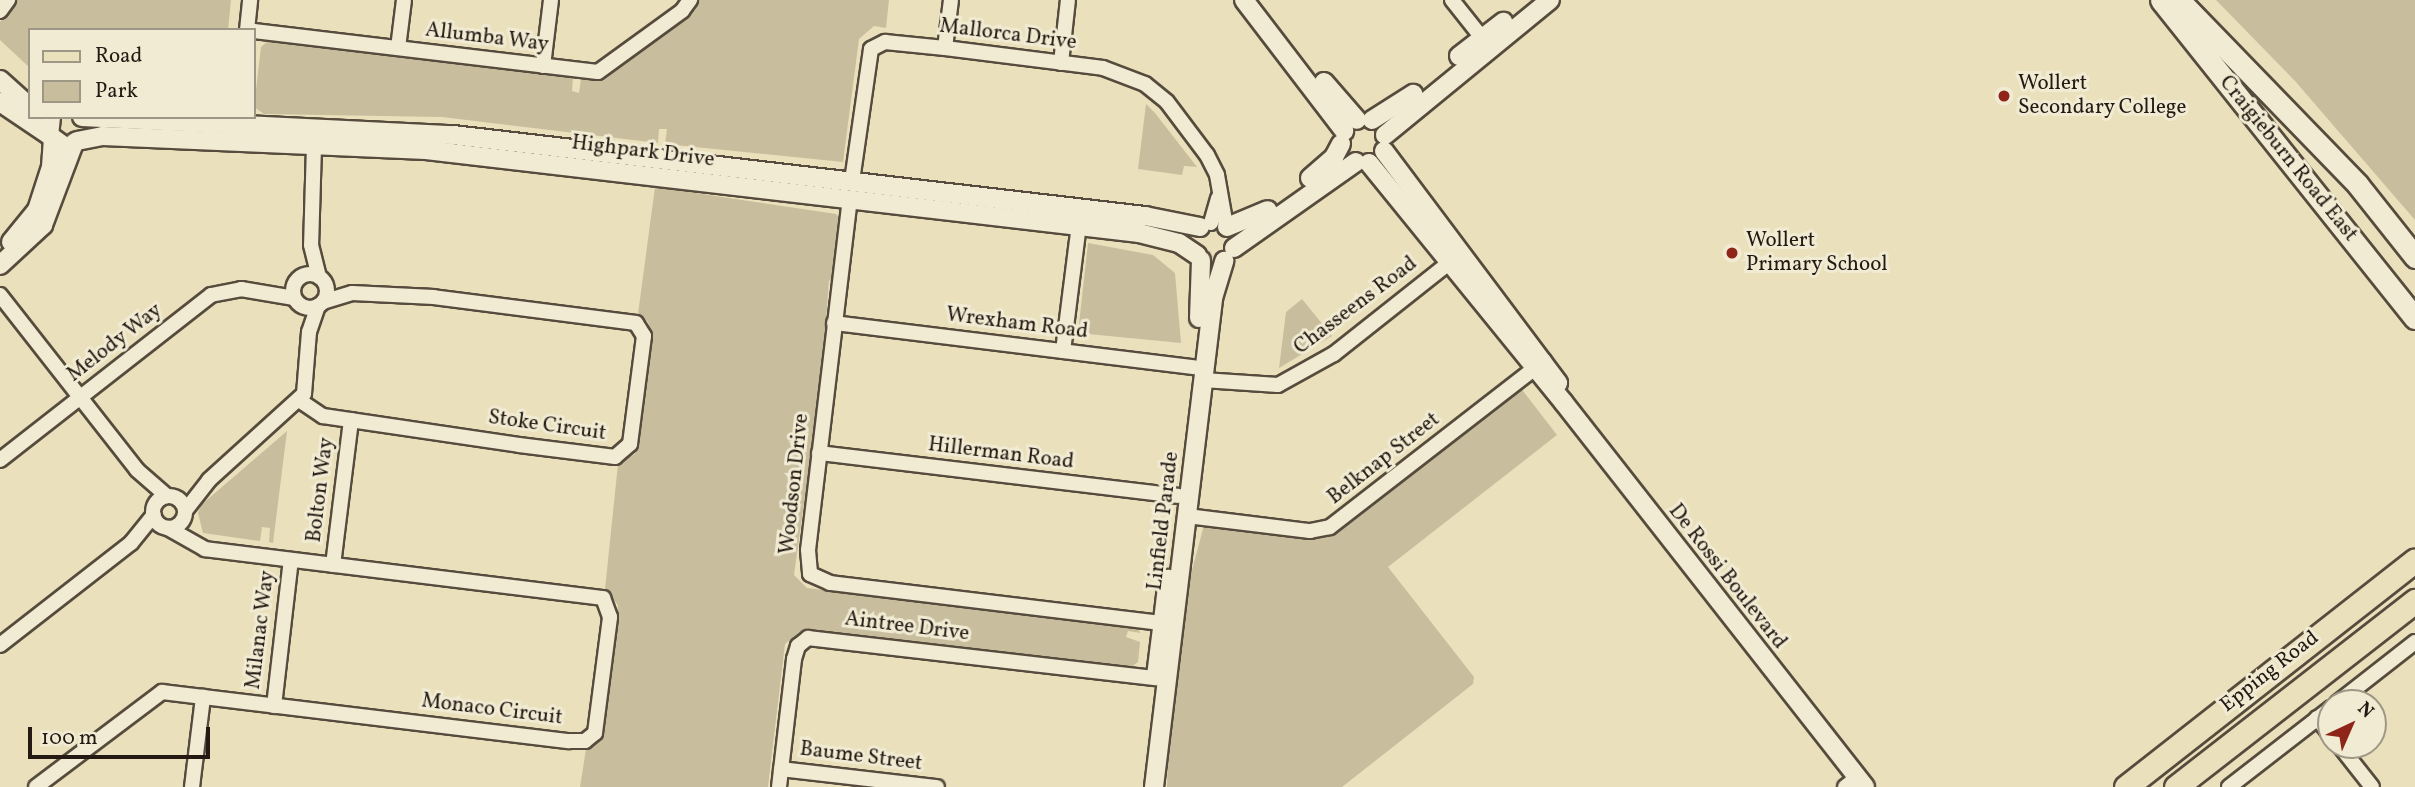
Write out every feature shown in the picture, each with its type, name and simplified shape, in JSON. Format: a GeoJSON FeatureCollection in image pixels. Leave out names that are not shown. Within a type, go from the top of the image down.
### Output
{"type":"FeatureCollection","features":[{"type":"Feature","properties":{"kind":"main road","name":"Craigieburn Road East"},"geometry":{"type":"LineString","coordinates":[[2161,0],[2415,318]]}},
{"type":"Feature","properties":{"kind":"main road","name":"Craigieburn Road East"},"geometry":{"type":"LineString","coordinates":[[2179,0],[2358,185],[2415,257]]}},
{"type":"Feature","properties":{"kind":"main road","name":"Epping Road"},"geometry":{"type":"LineString","coordinates":[[2126,787],[2415,560]]}},
{"type":"Feature","properties":{"kind":"main road","name":"Epping Road"},"geometry":{"type":"LineString","coordinates":[[2176,787],[2415,601]]}},
{"type":"Feature","properties":{"kind":"street"},"geometry":{"type":"LineString","coordinates":[[0,11],[8,0]]}},
{"type":"Feature","properties":{"kind":"street"},"geometry":{"type":"LineString","coordinates":[[247,28],[250,0]]}},
{"type":"Feature","properties":{"kind":"street"},"geometry":{"type":"LineString","coordinates":[[398,48],[404,0]]}},
{"type":"Feature","properties":{"kind":"street"},"geometry":{"type":"LineString","coordinates":[[542,66],[551,0]]}},
{"type":"Feature","properties":{"kind":"street","name":"Allumba Way"},"geometry":{"type":"LineString","coordinates":[[256,31],[542,66],[607,69],[682,11],[691,0]]}},
{"type":"Feature","properties":{"kind":"street"},"geometry":{"type":"LineString","coordinates":[[945,48],[951,0]]}},
{"type":"Feature","properties":{"kind":"street"},"geometry":{"type":"LineString","coordinates":[[1061,63],[1068,0]]}},
{"type":"Feature","properties":{"kind":"street"},"geometry":{"type":"LineString","coordinates":[[1244,0],[1354,129]]}},
{"type":"Feature","properties":{"kind":"street"},"geometry":{"type":"LineString","coordinates":[[1259,0],[1354,129]]}},
{"type":"Feature","properties":{"kind":"street"},"geometry":{"type":"LineString","coordinates":[[1452,0],[1486,43]]}},
{"type":"Feature","properties":{"kind":"street"},"geometry":{"type":"LineString","coordinates":[[1199,258],[1213,264],[1362,163],[1531,0]]}},
{"type":"Feature","properties":{"kind":"street"},"geometry":{"type":"LineString","coordinates":[[1229,254],[1216,226],[1253,220],[1272,208],[1328,163],[1354,129],[1401,103],[1550,0]]}},
{"type":"Feature","properties":{"kind":"street","name":"Mallorca Drive"},"geometry":{"type":"LineString","coordinates":[[851,189],[872,49],[885,42],[945,48],[1116,71],[1156,92],[1208,155],[1219,186],[1216,226]]}},
{"type":"Feature","properties":{"kind":"street"},"geometry":{"type":"LineString","coordinates":[[0,79],[28,105]]}},
{"type":"Feature","properties":{"kind":"street"},"geometry":{"type":"LineString","coordinates":[[0,102],[28,118]]}},
{"type":"Feature","properties":{"kind":"street"},"geometry":{"type":"LineString","coordinates":[[0,250],[24,230],[37,210],[51,167],[51,131],[30,119]]}},
{"type":"Feature","properties":{"kind":"street"},"geometry":{"type":"LineString","coordinates":[[0,265],[43,225],[75,142],[83,132],[81,119]]}},
{"type":"Feature","properties":{"kind":"street","name":"Highpark Drive"},"geometry":{"type":"LineString","coordinates":[[107,119],[1146,216],[1216,226]]}},
{"type":"Feature","properties":{"kind":"street","name":"Highpark Drive"},"geometry":{"type":"LineString","coordinates":[[51,131],[62,145],[103,136],[236,129]]}},
{"type":"Feature","properties":{"kind":"street","name":"De Rossi Boulevard"},"geometry":{"type":"LineString","coordinates":[[1354,129],[1385,143],[1564,403],[1860,784]]}},
{"type":"Feature","properties":{"kind":"street","name":"De Rossi Boulevard"},"geometry":{"type":"LineString","coordinates":[[1354,129],[1362,163],[1540,365]]}},
{"type":"Feature","properties":{"kind":"street"},"geometry":{"type":"LineString","coordinates":[[0,645],[131,543],[167,528],[185,514],[209,480],[299,400],[306,387],[309,332],[327,291],[311,245],[315,137]]}},
{"type":"Feature","properties":{"kind":"street","name":"Highpark Drive"},"geometry":{"type":"LineString","coordinates":[[851,189],[1166,238],[1199,258]]}},
{"type":"Feature","properties":{"kind":"street","name":"Woodson Drive"},"geometry":{"type":"LineString","coordinates":[[851,189],[806,564],[820,580],[1168,623]]}},
{"type":"Feature","properties":{"kind":"street"},"geometry":{"type":"LineString","coordinates":[[1063,351],[1079,225]]}},
{"type":"Feature","properties":{"kind":"street","name":"Linfield Parade"},"geometry":{"type":"LineString","coordinates":[[1142,787],[1156,678],[1187,516],[1198,373],[1199,258],[1194,238],[1216,226]]}},
{"type":"Feature","properties":{"kind":"street"},"geometry":{"type":"LineString","coordinates":[[309,332],[297,301],[298,278],[311,245]]}},
{"type":"Feature","properties":{"kind":"street","name":"Linfield Parade"},"geometry":{"type":"LineString","coordinates":[[1154,787],[1178,496],[1213,298],[1229,254]]}},
{"type":"Feature","properties":{"kind":"street","name":"Chasseens Road"},"geometry":{"type":"LineString","coordinates":[[1198,373],[1278,385],[1334,354],[1450,262]]}},
{"type":"Feature","properties":{"kind":"street","name":"Melody Way"},"geometry":{"type":"LineString","coordinates":[[268,290],[298,278],[321,278]]}},
{"type":"Feature","properties":{"kind":"street","name":"Stoke Circuit"},"geometry":{"type":"LineString","coordinates":[[321,278],[352,293]]}},
{"type":"Feature","properties":{"kind":"street","name":"Melody Way"},"geometry":{"type":"LineString","coordinates":[[0,460],[211,295],[227,289],[268,290],[297,301],[321,304]]}},
{"type":"Feature","properties":{"kind":"street","name":"Stoke Circuit"},"geometry":{"type":"LineString","coordinates":[[299,400],[318,415],[622,455],[632,436],[644,336],[640,326],[623,319],[434,297],[352,293],[321,304]]}},
{"type":"Feature","properties":{"kind":"street"},"geometry":{"type":"LineString","coordinates":[[0,295],[137,470],[170,496],[185,514],[197,544]]}},
{"type":"Feature","properties":{"kind":"street","name":"Wrexham Road"},"geometry":{"type":"LineString","coordinates":[[834,323],[1063,351],[1198,373]]}},
{"type":"Feature","properties":{"kind":"street","name":"Belknap Street"},"geometry":{"type":"LineString","coordinates":[[1187,516],[1310,531],[1330,527],[1540,365]]}},
{"type":"Feature","properties":{"kind":"street","name":"Bolton Way"},"geometry":{"type":"LineString","coordinates":[[333,565],[351,420]]}},
{"type":"Feature","properties":{"kind":"street","name":"Hillerman Road"},"geometry":{"type":"LineString","coordinates":[[819,453],[1178,496]]}},
{"type":"Feature","properties":{"kind":"street"},"geometry":{"type":"LineString","coordinates":[[137,470],[154,511]]}},
{"type":"Feature","properties":{"kind":"street"},"geometry":{"type":"LineString","coordinates":[[131,543],[154,511],[170,496],[209,480]]}},
{"type":"Feature","properties":{"kind":"street","name":"Monaco Circuit"},"geometry":{"type":"LineString","coordinates":[[36,787],[157,694],[203,697],[578,741],[595,733],[610,617],[603,598],[291,560],[197,544],[167,528],[154,511]]}},
{"type":"Feature","properties":{"kind":"street","name":"Milanac Way"},"geometry":{"type":"LineString","coordinates":[[274,706],[291,560]]}},
{"type":"Feature","properties":{"kind":"street","name":"Aintree Drive"},"geometry":{"type":"LineString","coordinates":[[779,787],[794,659],[798,646],[808,638],[1156,678]]}},
{"type":"Feature","properties":{"kind":"street"},"geometry":{"type":"LineString","coordinates":[[2355,689],[2415,642]]}},
{"type":"Feature","properties":{"kind":"street"},"geometry":{"type":"LineString","coordinates":[[192,787],[203,697]]}},
{"type":"Feature","properties":{"kind":"street"},"geometry":{"type":"LineString","coordinates":[[2230,787],[2317,718]]}},
{"type":"Feature","properties":{"kind":"street"},"geometry":{"type":"LineString","coordinates":[[2350,759],[2371,787]]}},
{"type":"Feature","properties":{"kind":"street","name":"Baume Street"},"geometry":{"type":"LineString","coordinates":[[781,769],[937,787]]}},
{"type":"Feature","properties":{"kind":"green space"},"geometry":{"type":"Polygon","coordinates":[[[17,0],[231,0],[228,28],[28,28],[28,66],[0,40],[0,22],[17,0]]]}},
{"type":"Feature","properties":{"kind":"green space"},"geometry":{"type":"Polygon","coordinates":[[[697,0],[889,0],[886,28],[874,26],[859,39],[843,162],[665,144],[667,129],[659,129],[658,143],[442,117],[264,114],[256,108],[261,47],[268,41],[573,77],[572,91],[579,93],[581,79],[603,81],[696,9],[697,0]]]}},
{"type":"Feature","properties":{"kind":"green space"},"geometry":{"type":"Polygon","coordinates":[[[2216,0],[2415,0],[2415,220],[2295,81],[2216,0]]]}},
{"type":"Feature","properties":{"kind":"green space"},"geometry":{"type":"Polygon","coordinates":[[[1146,104],[1197,167],[1184,166],[1182,175],[1138,169],[1146,104]]]}},
{"type":"Feature","properties":{"kind":"green space"},"geometry":{"type":"Polygon","coordinates":[[[655,187],[836,214],[840,219],[833,284],[829,280],[822,373],[794,575],[807,588],[1135,627],[1141,633],[1128,631],[1126,637],[1140,642],[1138,662],[1131,667],[803,629],[785,644],[768,787],[580,787],[586,749],[603,738],[618,605],[605,589],[618,464],[635,454],[644,394],[651,333],[648,322],[638,314],[655,187]]]}},
{"type":"Feature","properties":{"kind":"green space"},"geometry":{"type":"Polygon","coordinates":[[[1088,243],[1153,255],[1175,273],[1181,343],[1078,333],[1088,243]]]}},
{"type":"Feature","properties":{"kind":"green space"},"geometry":{"type":"Polygon","coordinates":[[[1302,299],[1332,336],[1279,368],[1286,312],[1302,299]]]}},
{"type":"Feature","properties":{"kind":"green space"},"geometry":{"type":"Polygon","coordinates":[[[1520,387],[1557,435],[1388,567],[1474,677],[1473,684],[1342,787],[1167,787],[1171,649],[1204,525],[1308,538],[1331,533],[1520,387]]]}},
{"type":"Feature","properties":{"kind":"green space"},"geometry":{"type":"Polygon","coordinates":[[[287,431],[273,543],[269,542],[270,528],[262,527],[260,541],[203,533],[198,513],[201,505],[287,431]]]}},
{"type":"Feature","properties":{"kind":"place","name":"Wollert Secondary College"},"geometry":{"type":"Point","coordinates":[2004,96]}},
{"type":"Feature","properties":{"kind":"place","name":"Wollert Primary School"},"geometry":{"type":"Point","coordinates":[1732,253]}}]}
